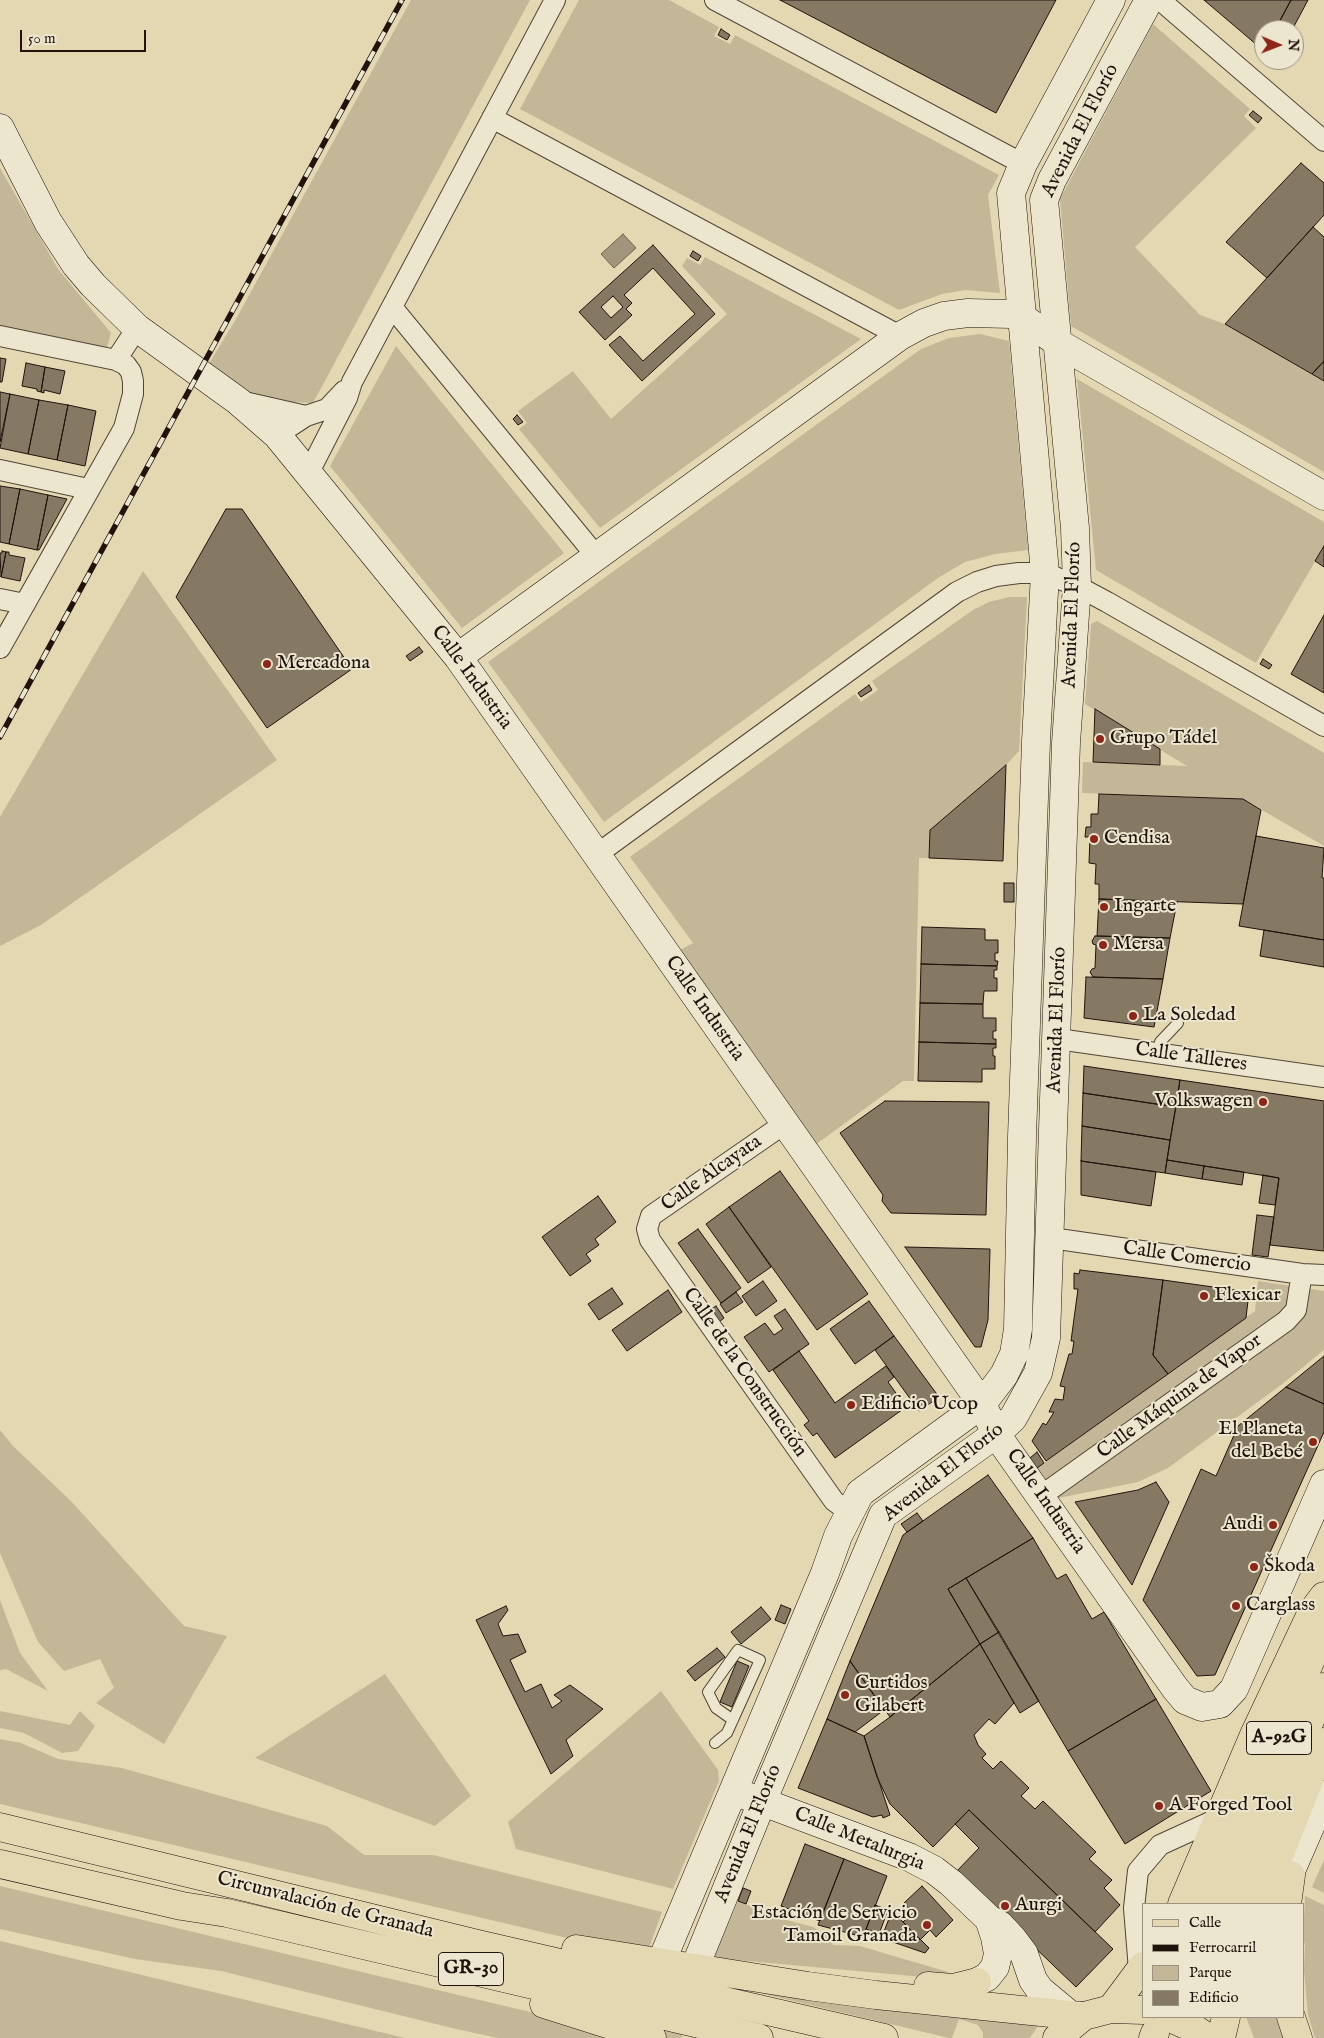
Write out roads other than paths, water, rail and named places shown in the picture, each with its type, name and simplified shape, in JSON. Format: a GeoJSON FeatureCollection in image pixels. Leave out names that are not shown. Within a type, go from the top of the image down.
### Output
{"type":"FeatureCollection","features":[{"type":"Feature","properties":{"kind":"main road","name":"Avenida El Florío"},"geometry":{"type":"LineString","coordinates":[[665,1953],[849,1512],[860,1493],[982,1404],[1004,1375],[1014,1354],[1018,1329],[1036,741],[1045,573],[1010,193],[1023,164],[1111,0]]}},
{"type":"Feature","properties":{"kind":"main road","name":"Avenida El Florío"},"geometry":{"type":"LineString","coordinates":[[700,1957],[762,1802],[883,1515],[996,1434],[1013,1418],[1038,1373],[1046,1338],[1051,1238],[1066,743],[1077,586],[1075,528],[1044,200],[1052,180],[1149,0]]}},
{"type":"Feature","properties":{"kind":"main road","name":"Calle Industria"},"geometry":{"type":"LineString","coordinates":[[0,128],[48,222],[76,265],[93,285],[137,328],[238,401],[277,435],[458,657],[982,1404],[996,1434],[1185,1700],[1202,1707],[1220,1704],[1234,1689],[1324,1484]]}},
{"type":"Feature","properties":{"kind":"main road"},"geometry":{"type":"LineString","coordinates":[[1023,164],[1052,180]]}},
{"type":"Feature","properties":{"kind":"main road"},"geometry":{"type":"LineString","coordinates":[[458,657],[900,336],[924,323],[944,316],[968,313],[1011,314],[1022,317],[1058,343],[1324,496]]}},
{"type":"Feature","properties":{"kind":"main road"},"geometry":{"type":"LineString","coordinates":[[1026,1037],[1058,1039]]}},
{"type":"Feature","properties":{"kind":"main road"},"geometry":{"type":"LineString","coordinates":[[1020,1235],[1051,1238]]}},
{"type":"Feature","properties":{"kind":"main road"},"geometry":{"type":"LineString","coordinates":[[849,1512],[878,1524]]}},
{"type":"Feature","properties":{"kind":"main road"},"geometry":{"type":"LineString","coordinates":[[1182,1903],[1254,1735],[1312,1612],[1324,1596]]}},
{"type":"Feature","properties":{"kind":"main road","name":"A-92G"},"geometry":{"type":"LineString","coordinates":[[1209,1903],[1324,1628]]}},
{"type":"Feature","properties":{"kind":"main road","name":"A-92G"},"geometry":{"type":"LineString","coordinates":[[1233,1903],[1324,1687]]}},
{"type":"Feature","properties":{"kind":"main road"},"geometry":{"type":"LineString","coordinates":[[1260,1903],[1324,1742]]}},
{"type":"Feature","properties":{"kind":"main road","name":"Calle Metalurgia"},"geometry":{"type":"LineString","coordinates":[[733,1791],[922,1864],[951,1883],[989,1920],[1000,1925],[1012,1938],[1024,1954],[1033,1980],[1070,2023]]}},
{"type":"Feature","properties":{"kind":"main road"},"geometry":{"type":"LineString","coordinates":[[1277,1903],[1291,1875],[1324,1795]]}},
{"type":"Feature","properties":{"kind":"main road","name":"Circunvalación de Granada"},"geometry":{"type":"LineString","coordinates":[[0,1827],[587,1970],[884,2038]]}},
{"type":"Feature","properties":{"kind":"main road","name":"Circunvalación de Granada"},"geometry":{"type":"LineString","coordinates":[[0,1864],[182,1906],[246,1917],[759,2038]]}},
{"type":"Feature","properties":{"kind":"main road"},"geometry":{"type":"LineString","coordinates":[[1287,1903],[1291,1875]]}},
{"type":"Feature","properties":{"kind":"main road"},"geometry":{"type":"LineString","coordinates":[[182,1906],[226,1926],[496,1990],[594,2018],[652,2038]]}},
{"type":"Feature","properties":{"kind":"main road"},"geometry":{"type":"LineString","coordinates":[[380,1919],[432,1921],[612,1956],[1070,2023],[1111,2009],[1141,1968]]}},
{"type":"Feature","properties":{"kind":"main road"},"geometry":{"type":"LineString","coordinates":[[808,1986],[840,1980],[953,1988],[977,1982],[987,1977],[995,1967],[998,1954],[989,1920]]}},
{"type":"Feature","properties":{"kind":"main road"},"geometry":{"type":"LineString","coordinates":[[1111,2009],[1155,2024],[1195,2029],[1208,2038]]}},
{"type":"Feature","properties":{"kind":"main road"},"geometry":{"type":"LineString","coordinates":[[1221,2038],[1226,2018]]}},
{"type":"Feature","properties":{"kind":"main road"},"geometry":{"type":"LineString","coordinates":[[1291,2018],[1298,2038]]}},
{"type":"Feature","properties":{"kind":"street"},"geometry":{"type":"LineString","coordinates":[[308,474],[352,382],[555,0]]}},
{"type":"Feature","properties":{"kind":"street"},"geometry":{"type":"LineString","coordinates":[[715,0],[1023,164]]}},
{"type":"Feature","properties":{"kind":"street"},"geometry":{"type":"LineString","coordinates":[[1160,0],[1324,141]]}},
{"type":"Feature","properties":{"kind":"street"},"geometry":{"type":"LineString","coordinates":[[492,118],[900,336]]}},
{"type":"Feature","properties":{"kind":"street"},"geometry":{"type":"LineString","coordinates":[[392,307],[596,557]]}},
{"type":"Feature","properties":{"kind":"street"},"geometry":{"type":"LineString","coordinates":[[116,360],[137,328]]}},
{"type":"Feature","properties":{"kind":"street"},"geometry":{"type":"LineString","coordinates":[[0,336],[116,360],[126,365],[131,372],[132,394],[124,428],[0,648]]}},
{"type":"Feature","properties":{"kind":"street"},"geometry":{"type":"LineString","coordinates":[[277,435],[306,416],[327,409],[352,382]]}},
{"type":"Feature","properties":{"kind":"street"},"geometry":{"type":"LineString","coordinates":[[238,401],[306,416]]}},
{"type":"Feature","properties":{"kind":"street"},"geometry":{"type":"LineString","coordinates":[[0,470],[88,489]]}},
{"type":"Feature","properties":{"kind":"street"},"geometry":{"type":"LineString","coordinates":[[596,855],[957,592],[976,582],[996,576],[1019,573],[1045,573],[1077,586],[1324,726]]}},
{"type":"Feature","properties":{"kind":"street"},"geometry":{"type":"LineString","coordinates":[[0,599],[25,604]]}},
{"type":"Feature","properties":{"kind":"street","name":"Calle Talleres"},"geometry":{"type":"LineString","coordinates":[[1058,1039],[1324,1077]]}},
{"type":"Feature","properties":{"kind":"street","name":"Calle Alcayata"},"geometry":{"type":"LineString","coordinates":[[647,1229],[651,1216],[784,1124]]}},
{"type":"Feature","properties":{"kind":"street","name":"Calle de la Construcción"},"geometry":{"type":"LineString","coordinates":[[647,1229],[650,1240],[828,1493],[834,1501],[849,1512]]}},
{"type":"Feature","properties":{"kind":"street","name":"Calle Comercio"},"geometry":{"type":"LineString","coordinates":[[1051,1238],[1302,1274],[1324,1275]]}},
{"type":"Feature","properties":{"kind":"street","name":"Calle Máquina de Vapor"},"geometry":{"type":"LineString","coordinates":[[1041,1496],[1286,1321],[1296,1310],[1300,1285]]}},
{"type":"Feature","properties":{"kind":"street"},"geometry":{"type":"LineString","coordinates":[[1141,1968],[1134,1908],[1138,1871],[1160,1845],[1219,1818]]}},
{"type":"Feature","properties":{"kind":"lane"},"geometry":{"type":"LineString","coordinates":[[1158,1053],[1160,1042],[1178,1023]]}},
{"type":"Feature","properties":{"kind":"lane"},"geometry":{"type":"LineString","coordinates":[[715,1742],[727,1733],[733,1720],[760,1660],[738,1650],[708,1692],[716,1708],[733,1720]]}},
{"type":"Feature","properties":{"kind":"tunnel"},"geometry":{"type":"LineString","coordinates":[[666,2038],[684,1996]]}},
{"type":"Feature","properties":{"kind":"railway"},"geometry":{"type":"LineString","coordinates":[[0,737],[402,0]]}},
{"type":"Feature","properties":{"kind":"place","name":"Mercadona"},"geometry":{"type":"Point","coordinates":[267,664]}},
{"type":"Feature","properties":{"kind":"place","name":"Grupo Tádel"},"geometry":{"type":"Point","coordinates":[1100,739]}},
{"type":"Feature","properties":{"kind":"place","name":"Cendisa"},"geometry":{"type":"Point","coordinates":[1094,839]}},
{"type":"Feature","properties":{"kind":"place","name":"Ingarte"},"geometry":{"type":"Point","coordinates":[1104,907]}},
{"type":"Feature","properties":{"kind":"place","name":"Mersa"},"geometry":{"type":"Point","coordinates":[1103,945]}},
{"type":"Feature","properties":{"kind":"place","name":"La Soledad"},"geometry":{"type":"Point","coordinates":[1133,1016]}},
{"type":"Feature","properties":{"kind":"place","name":"Volkswagen"},"geometry":{"type":"Point","coordinates":[1263,1102]}},
{"type":"Feature","properties":{"kind":"place","name":"Flexicar"},"geometry":{"type":"Point","coordinates":[1204,1296]}},
{"type":"Feature","properties":{"kind":"place","name":"Edificio Ucop"},"geometry":{"type":"Point","coordinates":[851,1405]}},
{"type":"Feature","properties":{"kind":"place","name":"El Planeta del Bebé"},"geometry":{"type":"Point","coordinates":[1313,1442]}},
{"type":"Feature","properties":{"kind":"place","name":"Audi"},"geometry":{"type":"Point","coordinates":[1273,1525]}},
{"type":"Feature","properties":{"kind":"place","name":"Škoda"},"geometry":{"type":"Point","coordinates":[1254,1567]}},
{"type":"Feature","properties":{"kind":"place","name":"Carglass"},"geometry":{"type":"Point","coordinates":[1236,1606]}},
{"type":"Feature","properties":{"kind":"place","name":"Curtidos Gilabert"},"geometry":{"type":"Point","coordinates":[845,1695]}},
{"type":"Feature","properties":{"kind":"place","name":"A Forged Tool"},"geometry":{"type":"Point","coordinates":[1159,1806]}},
{"type":"Feature","properties":{"kind":"place","name":"Aurgi"},"geometry":{"type":"Point","coordinates":[1005,1906]}},
{"type":"Feature","properties":{"kind":"place","name":"Estación de Servicio Tamoil Granada"},"geometry":{"type":"Point","coordinates":[927,1925]}}]}
